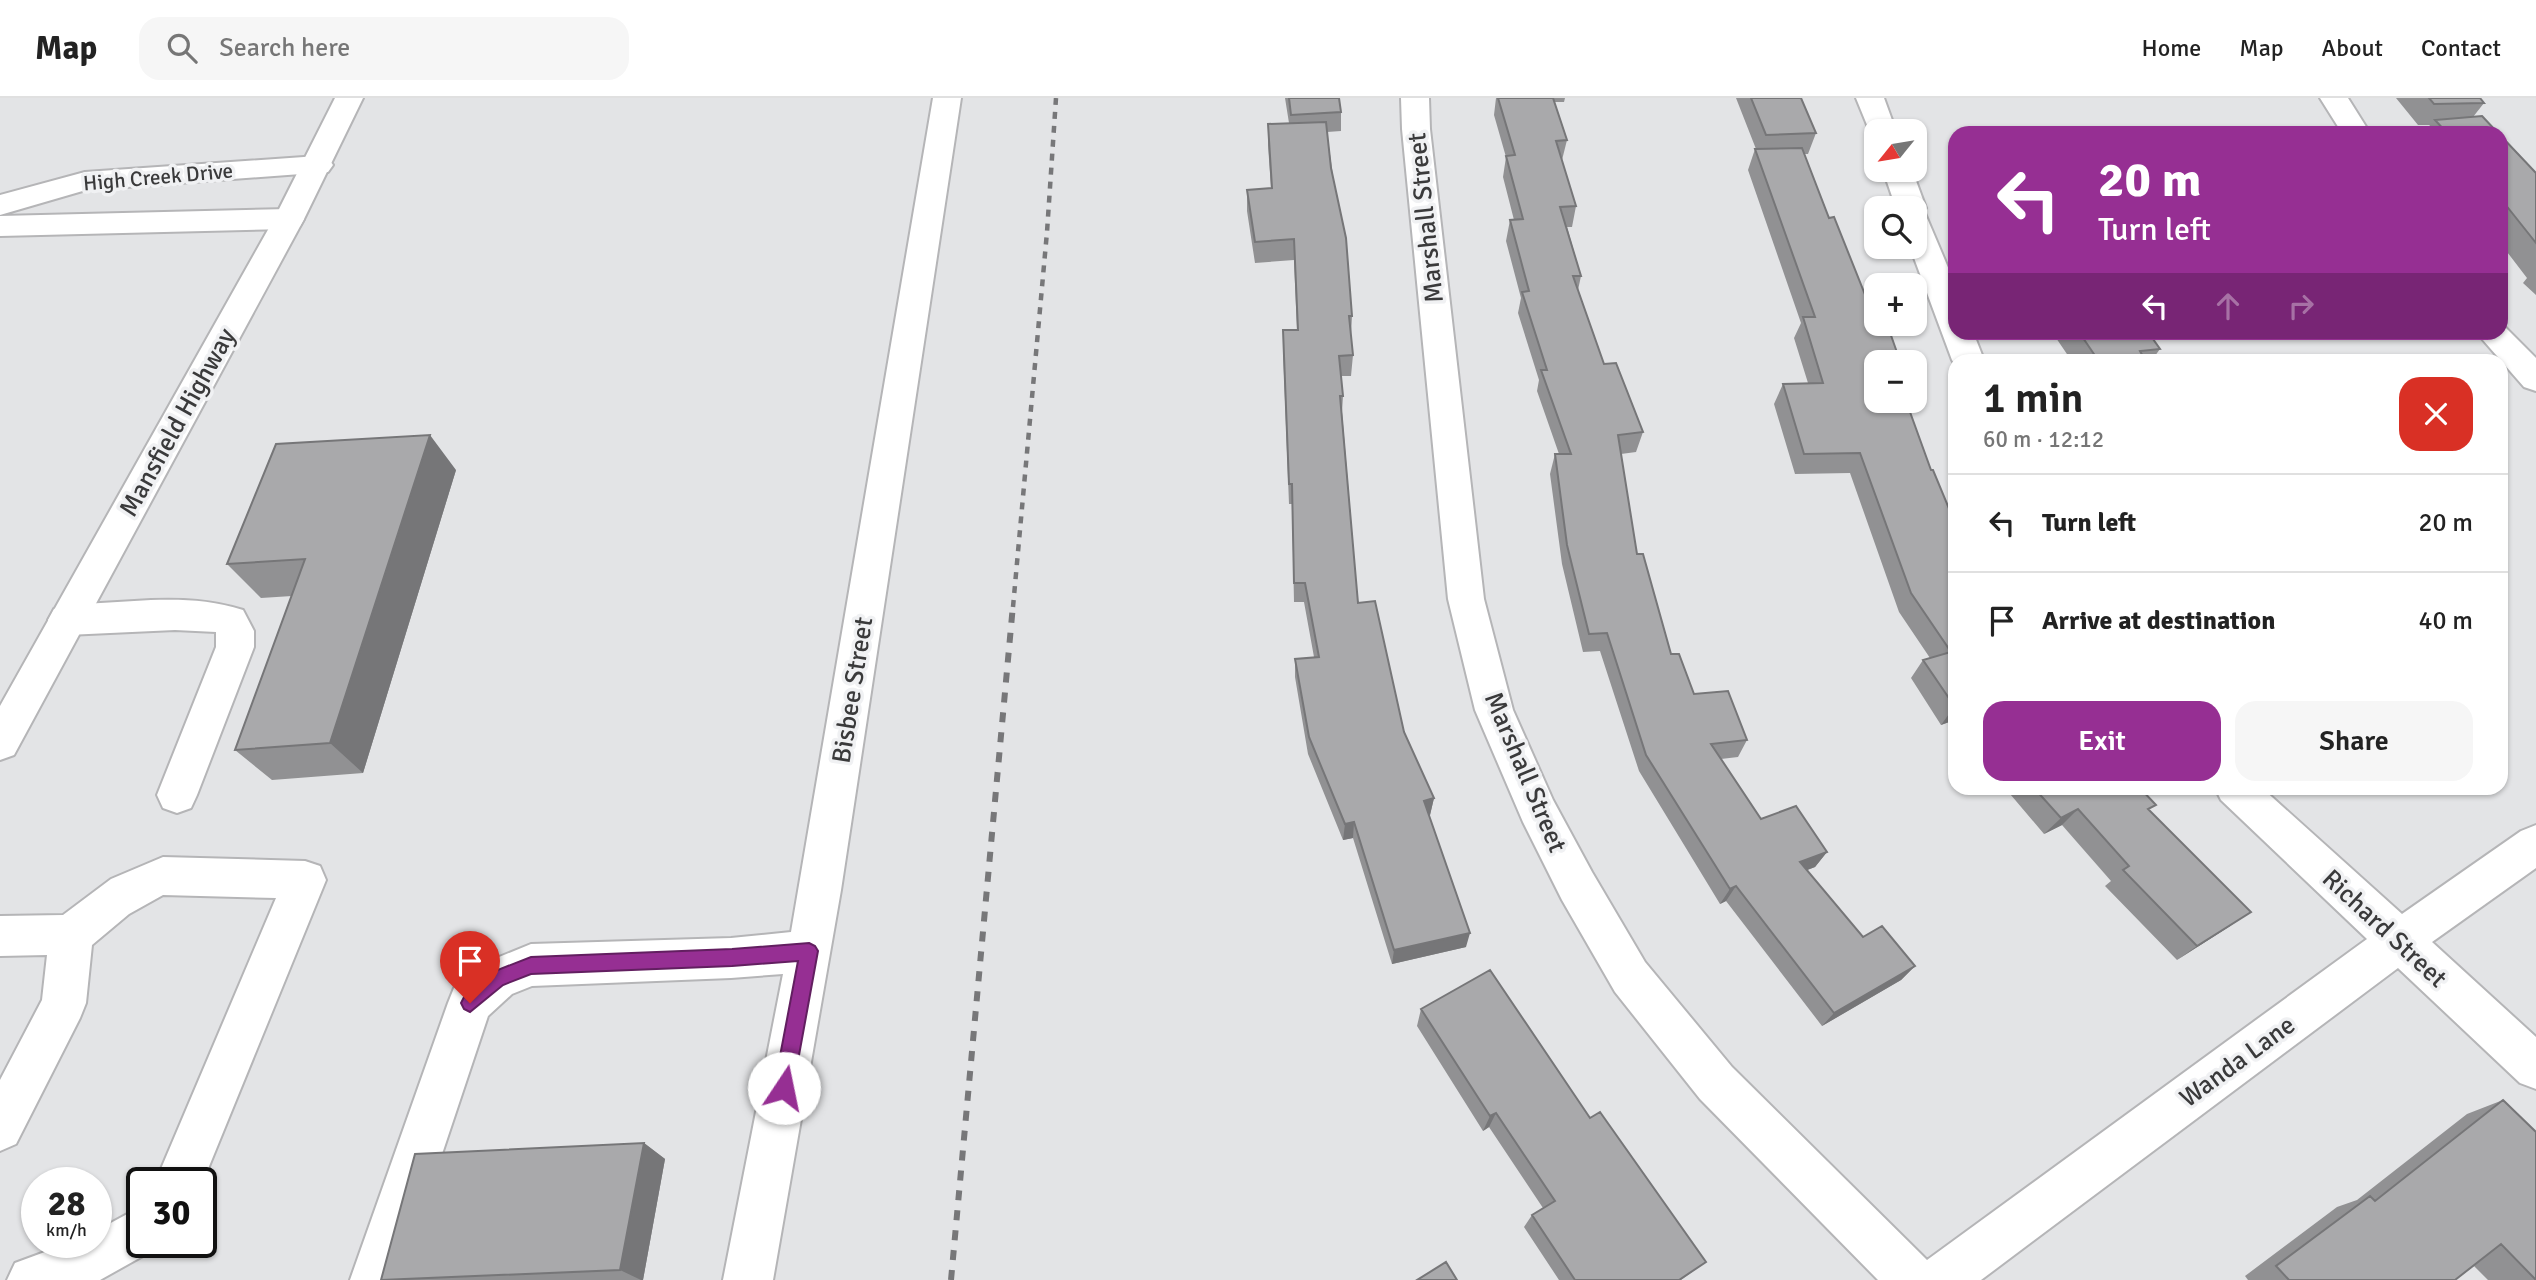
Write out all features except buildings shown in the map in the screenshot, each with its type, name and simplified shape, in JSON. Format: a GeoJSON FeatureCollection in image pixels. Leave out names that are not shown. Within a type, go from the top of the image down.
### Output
{"type":"FeatureCollection","features":[{"type":"Feature","properties":{"kind":"street","name":"Mansfield Highway"},"geometry":{"type":"LineString","coordinates":[[0,743],[289,219],[349,98]]}},
{"type":"Feature","properties":{"kind":"street","name":"Bisbee Street"},"geometry":{"type":"LineString","coordinates":[[748,1280],[809,951],[947,98]]}},
{"type":"Feature","properties":{"kind":"street","name":"Marshall Street"},"geometry":{"type":"LineString","coordinates":[[1415,98],[1416,129],[1466,599],[1494,710],[1543,820],[1577,886],[1630,977],[1716,1083],[1912,1280]]}},
{"type":"Feature","properties":{"kind":"street"},"geometry":{"type":"LineString","coordinates":[[1870,98],[1878,119]]}},
{"type":"Feature","properties":{"kind":"street"},"geometry":{"type":"LineString","coordinates":[[2334,98],[2352,126]]}},
{"type":"Feature","properties":{"kind":"street","name":"High Creek Drive"},"geometry":{"type":"LineString","coordinates":[[0,205],[85,181],[318,165]]}},
{"type":"Feature","properties":{"kind":"street","name":"High Creek Drive"},"geometry":{"type":"LineString","coordinates":[[0,226],[289,219]]}},
{"type":"Feature","properties":{"kind":"street"},"geometry":{"type":"LineString","coordinates":[[1927,252],[1948,307]]}},
{"type":"Feature","properties":{"kind":"street"},"geometry":{"type":"LineString","coordinates":[[2499,340],[2536,379]]}},
{"type":"Feature","properties":{"kind":"street"},"geometry":{"type":"LineString","coordinates":[[67,620],[192,615],[219,616],[230,621],[235,647],[177,795]]}},
{"type":"Feature","properties":{"kind":"street","name":"Richard Street"},"geometry":{"type":"LineString","coordinates":[[2243,795],[2536,1067]]}},
{"type":"Feature","properties":{"kind":"street","name":"Wanda Lane"},"geometry":{"type":"LineString","coordinates":[[1941,1280],[2399,941],[2536,844]]}},
{"type":"Feature","properties":{"kind":"street"},"geometry":{"type":"LineString","coordinates":[[0,936],[71,935],[117,898],[146,880],[163,876],[305,880],[186,1167]]}},
{"type":"Feature","properties":{"kind":"street"},"geometry":{"type":"LineString","coordinates":[[0,1128],[64,1003],[71,935]]}},
{"type":"Feature","properties":{"kind":"street"},"geometry":{"type":"LineString","coordinates":[[376,1280],[470,1003],[497,979],[531,965],[732,958],[809,951]]}},
{"type":"Feature","properties":{"kind":"street"},"geometry":{"type":"LineString","coordinates":[[32,1280],[66,1271],[94,1259],[126,1240]]}},
{"type":"Feature","properties":{"kind":"railway"},"geometry":{"type":"LineString","coordinates":[[1013,607],[1047,232],[1056,98]]}},
{"type":"Feature","properties":{"kind":"railway"},"geometry":{"type":"LineString","coordinates":[[951,1280],[1013,605]]}},
{"type":"Feature","properties":{"kind":"route"},"geometry":{"type":"LineString","coordinates":[[470,1003],[497,979],[531,965],[732,958],[809,951],[784,1088]]}}]}
